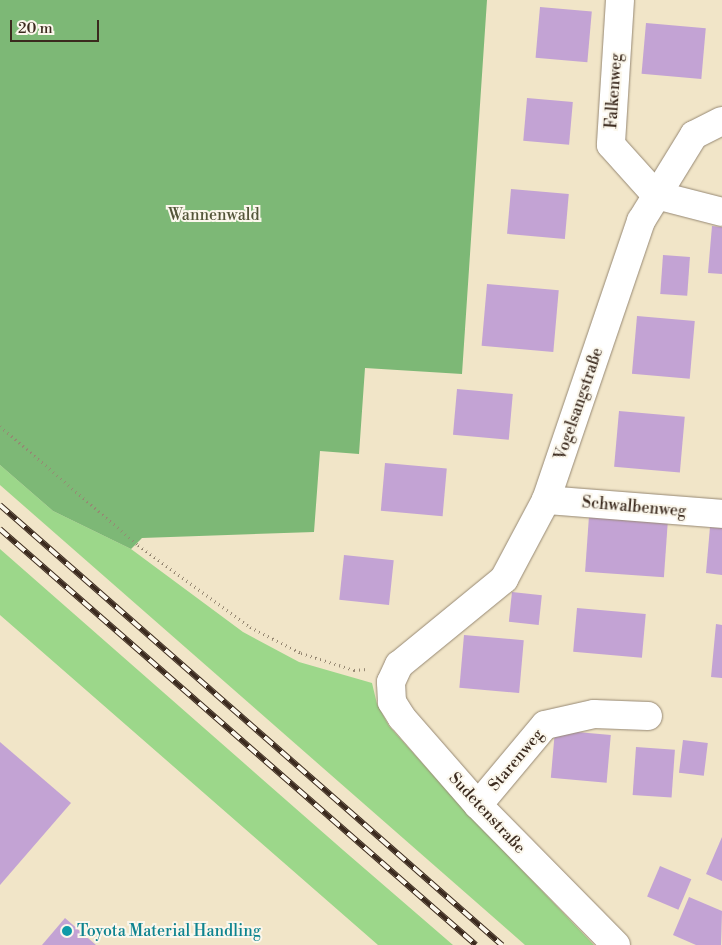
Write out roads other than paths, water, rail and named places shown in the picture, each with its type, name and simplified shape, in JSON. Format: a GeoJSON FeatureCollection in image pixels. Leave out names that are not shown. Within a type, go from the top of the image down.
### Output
{"type":"FeatureCollection","features":[{"type":"Feature","properties":{"kind":"street","name":"Falkenweg"},"geometry":{"type":"LineString","coordinates":[[620,0],[611,145],[656,195]]}},
{"type":"Feature","properties":{"kind":"street","name":"Vogelsangstraße"},"geometry":{"type":"LineString","coordinates":[[399,665],[504,579],[546,500],[641,221],[694,135],[722,121]]}},
{"type":"Feature","properties":{"kind":"street"},"geometry":{"type":"LineString","coordinates":[[656,195],[722,212]]}},
{"type":"Feature","properties":{"kind":"street","name":"Schwalbenweg"},"geometry":{"type":"LineString","coordinates":[[546,500],[722,514]]}},
{"type":"Feature","properties":{"kind":"street","name":"Sudetenstraße"},"geometry":{"type":"LineString","coordinates":[[399,665],[391,682],[392,702],[402,718],[478,805],[616,945]]}},
{"type":"Feature","properties":{"kind":"street","name":"Starenweg"},"geometry":{"type":"LineString","coordinates":[[478,805],[545,726],[594,714],[648,716]]}},
{"type":"Feature","properties":{"kind":"railway"},"geometry":{"type":"LineString","coordinates":[[0,505],[502,945]]}},
{"type":"Feature","properties":{"kind":"railway"},"geometry":{"type":"LineString","coordinates":[[0,529],[476,945]]}},
{"type":"Feature","properties":{"kind":"place","name":"Toyota Material Handling"},"geometry":{"type":"Point","coordinates":[67,931]}},
{"type":"Feature","properties":{"kind":"park label","name":"Wannenwald"},"geometry":{"type":"Point","coordinates":[214,215]}}]}
